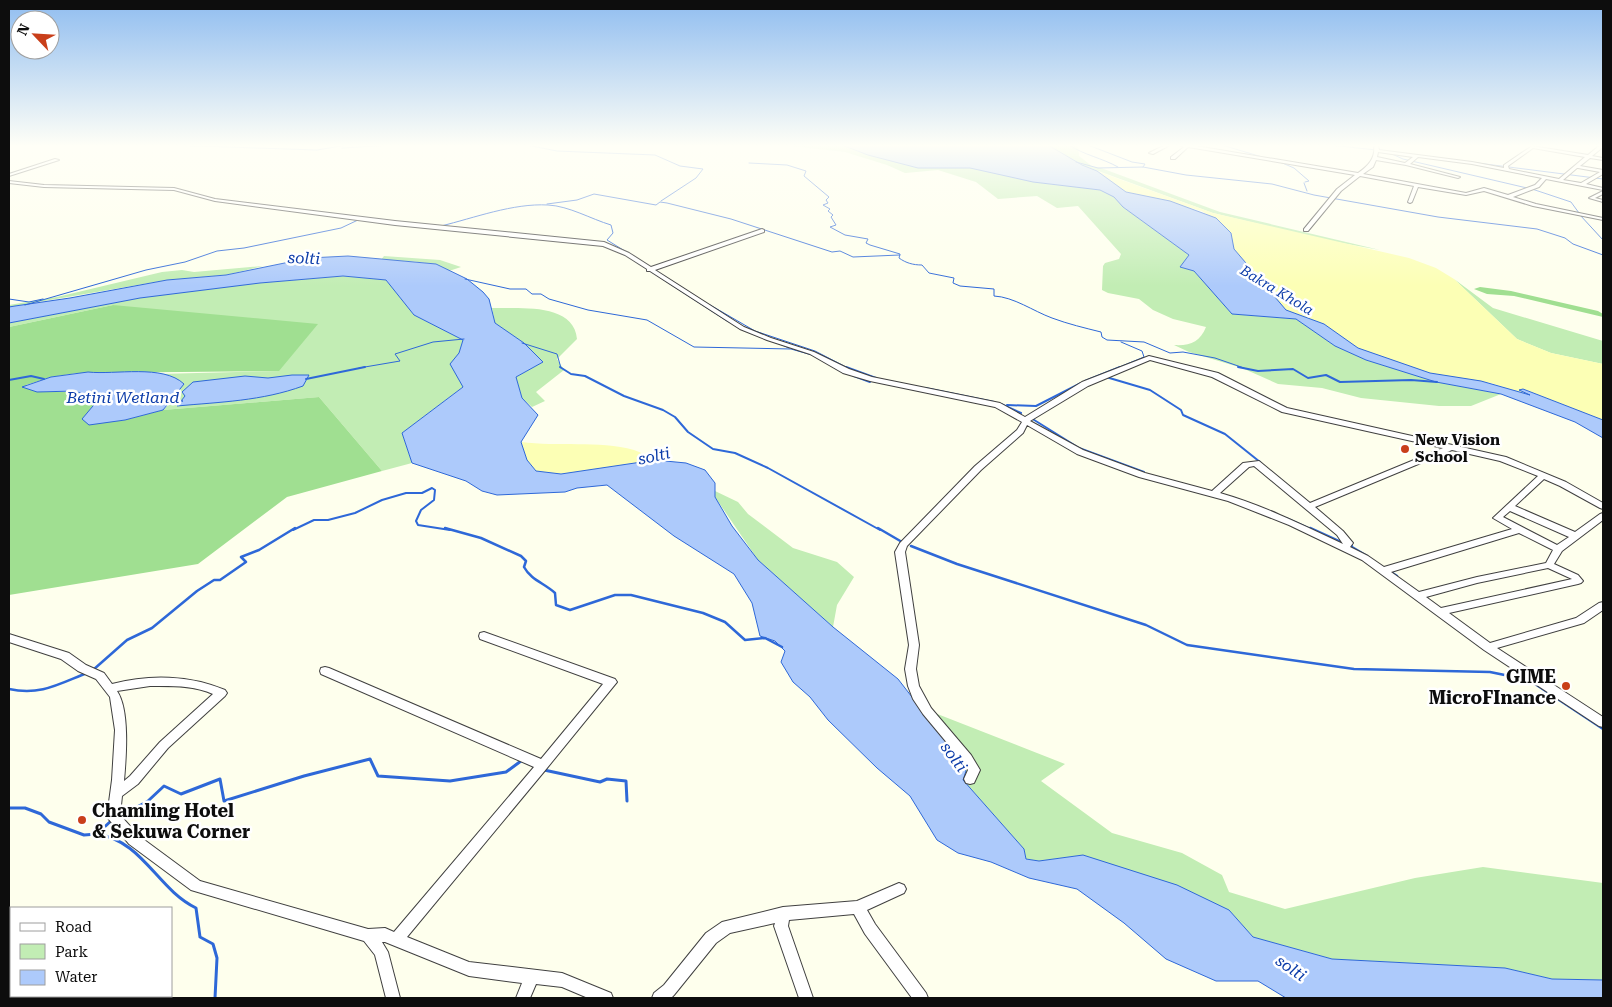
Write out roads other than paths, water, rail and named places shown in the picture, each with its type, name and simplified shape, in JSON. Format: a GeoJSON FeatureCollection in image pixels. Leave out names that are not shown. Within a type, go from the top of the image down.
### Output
{"type":"FeatureCollection","features":[{"type":"Feature","properties":{"kind":"street"},"geometry":{"type":"LineString","coordinates":[[185,192],[215,200],[458,230],[598,243],[627,254],[649,270],[742,328],[821,356],[846,371],[908,388],[988,402],[1027,420],[1080,452],[1142,475],[1213,494],[1292,522],[1345,547],[1383,571],[1488,647],[1603,723]]}},
{"type":"Feature","properties":{"kind":"street"},"geometry":{"type":"LineString","coordinates":[[1306,230],[1337,192]]}},
{"type":"Feature","properties":{"kind":"street"},"geometry":{"type":"LineString","coordinates":[[1410,202],[1414,192]]}},
{"type":"Feature","properties":{"kind":"street"},"geometry":{"type":"LineString","coordinates":[[1453,192],[1466,194],[1473,192]]}},
{"type":"Feature","properties":{"kind":"street"},"geometry":{"type":"LineString","coordinates":[[1495,192],[1547,208],[1603,219]]}},
{"type":"Feature","properties":{"kind":"street"},"geometry":{"type":"LineString","coordinates":[[1510,196],[1521,192]]}},
{"type":"Feature","properties":{"kind":"street"},"geometry":{"type":"LineString","coordinates":[[1600,192],[1591,198],[1603,201]]}},
{"type":"Feature","properties":{"kind":"street"},"geometry":{"type":"LineString","coordinates":[[649,270],[762,231]]}},
{"type":"Feature","properties":{"kind":"street"},"geometry":{"type":"LineString","coordinates":[[970,779],[974,770],[968,758],[923,706],[914,685],[910,672],[915,656],[914,645],[900,552],[909,539],[978,468],[1020,431],[1027,420],[1052,402],[1085,384],[1149,358],[1215,375],[1285,410],[1503,459],[1543,476],[1603,506]]}},
{"type":"Feature","properties":{"kind":"street"},"geometry":{"type":"LineString","coordinates":[[1308,508],[1452,447]]}},
{"type":"Feature","properties":{"kind":"street"},"geometry":{"type":"LineString","coordinates":[[1213,494],[1246,464],[1256,463],[1340,533],[1348,543],[1345,547]]}},
{"type":"Feature","properties":{"kind":"street"},"geometry":{"type":"LineString","coordinates":[[1543,476],[1511,508],[1497,518],[1558,548]]}},
{"type":"Feature","properties":{"kind":"street"},"geometry":{"type":"LineString","coordinates":[[1511,508],[1575,536]]}},
{"type":"Feature","properties":{"kind":"street"},"geometry":{"type":"LineString","coordinates":[[1549,565],[1558,548],[1603,516]]}},
{"type":"Feature","properties":{"kind":"street"},"geometry":{"type":"LineString","coordinates":[[1383,571],[1519,530]]}},
{"type":"Feature","properties":{"kind":"street"},"geometry":{"type":"LineString","coordinates":[[1418,596],[1477,580],[1549,565],[1575,577],[1578,581],[1440,612]]}},
{"type":"Feature","properties":{"kind":"street"},"geometry":{"type":"LineString","coordinates":[[1488,647],[1580,622],[1603,605]]}},
{"type":"Feature","properties":{"kind":"street"},"geometry":{"type":"LineString","coordinates":[[396,940],[611,682],[484,636]]}},
{"type":"Feature","properties":{"kind":"street"},"geometry":{"type":"LineString","coordinates":[[9,638],[65,656],[82,668],[100,676],[115,696],[121,730],[113,817],[134,840],[196,886],[368,936],[385,935],[469,969],[531,978],[562,980],[606,998]]}},
{"type":"Feature","properties":{"kind":"street"},"geometry":{"type":"LineString","coordinates":[[325,671],[543,765]]}},
{"type":"Feature","properties":{"kind":"street"},"geometry":{"type":"LineString","coordinates":[[109,689],[122,684],[156,682],[198,686],[221,693],[164,745],[134,780],[116,794]]}},
{"type":"Feature","properties":{"kind":"street"},"geometry":{"type":"LineString","coordinates":[[659,998],[669,990],[705,945],[719,931],[727,927],[783,914],[858,907],[899,889]]}},
{"type":"Feature","properties":{"kind":"street"},"geometry":{"type":"LineString","coordinates":[[858,907],[870,929],[921,998]]}},
{"type":"Feature","properties":{"kind":"street"},"geometry":{"type":"LineString","coordinates":[[783,914],[781,926],[806,998]]}},
{"type":"Feature","properties":{"kind":"street"},"geometry":{"type":"LineString","coordinates":[[368,936],[381,952],[393,998]]}},
{"type":"Feature","properties":{"kind":"street"},"geometry":{"type":"LineString","coordinates":[[523,998],[531,978]]}},
{"type":"Feature","properties":{"kind":"water"},"geometry":{"type":"Polygon","coordinates":[[[1104,192],[1126,192],[1170,201],[1216,218],[1231,233],[1234,249],[1286,310],[1324,324],[1358,348],[1430,373],[1481,381],[1530,395],[1519,390],[1523,389],[1603,420],[1603,438],[1575,422],[1501,394],[1436,382],[1366,360],[1335,346],[1296,319],[1232,314],[1194,271],[1180,267],[1189,255],[1123,207],[1114,197],[1104,192]]]}},
{"type":"Feature","properties":{"kind":"water","name":"solti"},"geometry":{"type":"Polygon","coordinates":[[[348,256],[436,264],[467,279],[483,292],[489,299],[495,323],[524,343],[543,362],[516,377],[522,398],[538,415],[521,442],[527,460],[536,471],[561,474],[655,460],[686,463],[705,470],[715,483],[715,497],[732,526],[758,560],[833,627],[898,679],[960,759],[966,771],[963,780],[1024,849],[1026,859],[1039,861],[1083,855],[1177,885],[1229,910],[1253,937],[1332,959],[1505,968],[1552,979],[1603,980],[1603,998],[1286,998],[1258,981],[1216,981],[1166,959],[1124,923],[1077,889],[1029,878],[991,862],[958,853],[937,840],[910,796],[877,768],[828,720],[810,697],[793,682],[781,662],[785,651],[775,641],[760,636],[752,603],[734,574],[674,536],[607,485],[577,488],[565,492],[497,495],[482,491],[466,481],[412,463],[402,433],[463,387],[450,364],[459,353],[463,340],[414,315],[386,280],[343,276],[260,283],[140,298],[9,323],[9,307],[167,280],[226,275],[309,258],[348,256]]]}},
{"type":"Feature","properties":{"kind":"water","name":"Betini Wetland"},"geometry":{"type":"Polygon","coordinates":[[[88,372],[152,372],[175,378],[184,384],[163,410],[125,420],[89,425],[82,419],[98,400],[75,391],[37,392],[22,387],[51,377],[88,372]]]}},
{"type":"Feature","properties":{"kind":"water"},"geometry":{"type":"Polygon","coordinates":[[[309,375],[303,386],[272,395],[177,406],[185,396],[182,392],[193,382],[245,376],[268,378],[309,375]]]}},
{"type":"Feature","properties":{"kind":"waterway"},"geometry":{"type":"LineString","coordinates":[[661,201],[675,192]]}},
{"type":"Feature","properties":{"kind":"waterway"},"geometry":{"type":"LineString","coordinates":[[823,192],[829,197],[826,200],[828,203],[823,205],[830,209],[828,211],[833,215],[831,217],[836,225],[830,227],[845,235],[868,239],[866,243],[900,255]]}},
{"type":"Feature","properties":{"kind":"waterway"},"geometry":{"type":"LineString","coordinates":[[1303,192],[1438,217],[1537,229],[1565,238],[1573,244],[1603,255]]}},
{"type":"Feature","properties":{"kind":"waterway"},"geometry":{"type":"LineString","coordinates":[[1541,192],[1571,202],[1579,213]]}},
{"type":"Feature","properties":{"kind":"waterway"},"geometry":{"type":"LineString","coordinates":[[547,204],[577,200],[594,194],[656,205],[660,202],[667,203],[731,219],[832,252],[840,251],[853,257],[900,255]]}},
{"type":"Feature","properties":{"kind":"waterway"},"geometry":{"type":"LineString","coordinates":[[441,226],[521,206],[556,206],[611,225],[613,233],[607,240],[641,261]]}},
{"type":"Feature","properties":{"kind":"waterway"},"geometry":{"type":"LineString","coordinates":[[1580,215],[1603,240]]}},
{"type":"Feature","properties":{"kind":"waterway"},"geometry":{"type":"LineString","coordinates":[[25,305],[146,270],[185,262],[217,251],[244,248],[341,228],[358,220]]}},
{"type":"Feature","properties":{"kind":"waterway"},"geometry":{"type":"LineString","coordinates":[[457,231],[467,232]]}},
{"type":"Feature","properties":{"kind":"waterway"},"geometry":{"type":"LineString","coordinates":[[900,255],[899,258],[902,260],[922,265],[929,273],[954,278],[953,283],[960,286],[994,289],[994,296],[1016,302],[1058,320],[1101,332],[1102,337],[1107,340],[1144,342],[1170,353],[1183,352],[1215,358],[1244,368]]}},
{"type":"Feature","properties":{"kind":"waterway"},"geometry":{"type":"LineString","coordinates":[[633,260],[727,321],[789,348]]}},
{"type":"Feature","properties":{"kind":"waterway"},"geometry":{"type":"LineString","coordinates":[[465,279],[510,289],[526,289],[532,294],[541,294],[549,299],[588,310],[647,320],[694,347],[791,349],[812,355]]}},
{"type":"Feature","properties":{"kind":"waterway"},"geometry":{"type":"LineString","coordinates":[[9,299],[29,302],[43,299]]}},
{"type":"Feature","properties":{"kind":"waterway"},"geometry":{"type":"LineString","coordinates":[[710,305],[755,331],[815,351],[846,367]]}},
{"type":"Feature","properties":{"kind":"waterway"},"geometry":{"type":"LineString","coordinates":[[359,368],[400,361],[395,354],[433,342],[464,339]]}},
{"type":"Feature","properties":{"kind":"waterway"},"geometry":{"type":"LineString","coordinates":[[1117,368],[1144,357],[1142,351],[1121,342]]}},
{"type":"Feature","properties":{"kind":"waterway"},"geometry":{"type":"LineString","coordinates":[[522,343],[557,354],[561,368]]}},
{"type":"Feature","properties":{"kind":"waterway"},"geometry":{"type":"LineString","coordinates":[[306,379],[365,367]]}},
{"type":"Feature","properties":{"kind":"waterway"},"geometry":{"type":"LineString","coordinates":[[846,367],[876,378]]}},
{"type":"Feature","properties":{"kind":"waterway"},"geometry":{"type":"LineString","coordinates":[[1085,381],[1120,367]]}},
{"type":"Feature","properties":{"kind":"waterway"},"geometry":{"type":"LineString","coordinates":[[1238,367],[1258,371],[1293,369],[1308,378],[1326,375],[1340,382],[1411,380],[1437,382]]}},
{"type":"Feature","properties":{"kind":"waterway"},"geometry":{"type":"LineString","coordinates":[[561,368],[571,374],[585,376],[624,396],[663,410],[675,417],[688,432],[713,449],[735,453],[768,468],[880,530]]}},
{"type":"Feature","properties":{"kind":"waterway"},"geometry":{"type":"LineString","coordinates":[[9,380],[31,376],[44,379]]}},
{"type":"Feature","properties":{"kind":"waterway"},"geometry":{"type":"LineString","coordinates":[[854,376],[870,382]]}},
{"type":"Feature","properties":{"kind":"waterway"},"geometry":{"type":"LineString","coordinates":[[1106,377],[1150,390],[1181,410],[1183,415],[1225,434],[1260,462]]}},
{"type":"Feature","properties":{"kind":"waterway"},"geometry":{"type":"LineString","coordinates":[[1007,405],[1036,406],[1081,383]]}},
{"type":"Feature","properties":{"kind":"waterway"},"geometry":{"type":"LineString","coordinates":[[925,388],[994,402]]}},
{"type":"Feature","properties":{"kind":"waterway"},"geometry":{"type":"LineString","coordinates":[[171,402],[182,401]]}},
{"type":"Feature","properties":{"kind":"waterway"},"geometry":{"type":"LineString","coordinates":[[1001,404],[1021,413]]}},
{"type":"Feature","properties":{"kind":"waterway"},"geometry":{"type":"LineString","coordinates":[[1031,418],[1079,448],[1144,472]]}},
{"type":"Feature","properties":{"kind":"waterway"},"geometry":{"type":"LineString","coordinates":[[293,530],[314,520],[328,520],[355,513],[382,500],[406,493],[422,493],[432,488],[435,490],[434,500],[421,510],[416,521],[418,525],[450,530]]}},
{"type":"Feature","properties":{"kind":"waterway"},"geometry":{"type":"LineString","coordinates":[[1286,518],[1313,530]]}},
{"type":"Feature","properties":{"kind":"waterway"},"geometry":{"type":"LineString","coordinates":[[93,670],[127,640],[152,628],[197,591],[214,580],[220,580],[246,562],[241,557],[259,550],[295,528]]}},
{"type":"Feature","properties":{"kind":"waterway"},"geometry":{"type":"LineString","coordinates":[[445,528],[481,538],[521,556],[526,561],[524,567],[530,575],[555,593],[556,605],[570,610],[615,595],[631,595],[703,613],[725,622],[745,640],[765,638],[782,647]]}},
{"type":"Feature","properties":{"kind":"waterway"},"geometry":{"type":"LineString","coordinates":[[878,528],[902,542]]}},
{"type":"Feature","properties":{"kind":"waterway"},"geometry":{"type":"LineString","coordinates":[[1310,528],[1343,543]]}},
{"type":"Feature","properties":{"kind":"waterway"},"geometry":{"type":"LineString","coordinates":[[1351,544],[1352,547],[1367,556]]}},
{"type":"Feature","properties":{"kind":"waterway"},"geometry":{"type":"LineString","coordinates":[[911,546],[957,564],[1146,625],[1187,645],[1354,669],[1490,672],[1529,680],[1603,729]]}},
{"type":"Feature","properties":{"kind":"waterway"},"geometry":{"type":"LineString","coordinates":[[1391,572],[1397,576]]}},
{"type":"Feature","properties":{"kind":"waterway"},"geometry":{"type":"LineString","coordinates":[[1513,669],[1528,679]]}},
{"type":"Feature","properties":{"kind":"waterway"},"geometry":{"type":"LineString","coordinates":[[9,689],[20,691],[40,690],[87,673]]}},
{"type":"Feature","properties":{"kind":"waterway"},"geometry":{"type":"LineString","coordinates":[[121,816],[148,801],[164,786],[181,794],[220,779],[224,801],[304,776],[370,759],[378,776],[450,781],[506,772],[521,761]]}},
{"type":"Feature","properties":{"kind":"waterway"},"geometry":{"type":"LineString","coordinates":[[544,770],[600,782],[607,779],[626,781],[627,801]]}},
{"type":"Feature","properties":{"kind":"waterway"},"geometry":{"type":"LineString","coordinates":[[9,808],[25,808],[41,814],[49,822],[84,835],[97,834]]}},
{"type":"Feature","properties":{"kind":"waterway"},"geometry":{"type":"LineString","coordinates":[[97,834],[112,820]]}},
{"type":"Feature","properties":{"kind":"waterway"},"geometry":{"type":"LineString","coordinates":[[97,834],[113,838],[126,846],[138,855],[182,900],[196,908],[200,937],[213,944],[217,958],[215,998]]}},
{"type":"Feature","properties":{"kind":"place","name":"New Vision School"},"geometry":{"type":"Point","coordinates":[1405,449]}},
{"type":"Feature","properties":{"kind":"place","name":"GIME MicroFInance"},"geometry":{"type":"Point","coordinates":[1566,686]}},
{"type":"Feature","properties":{"kind":"place","name":"Chamling Hotel & Sekuwa Corner"},"geometry":{"type":"Point","coordinates":[82,820]}},
{"type":"Feature","properties":{"kind":"water label","name":"Bakra Khola"},"geometry":{"type":"Point","coordinates":[1277,290]}}]}
